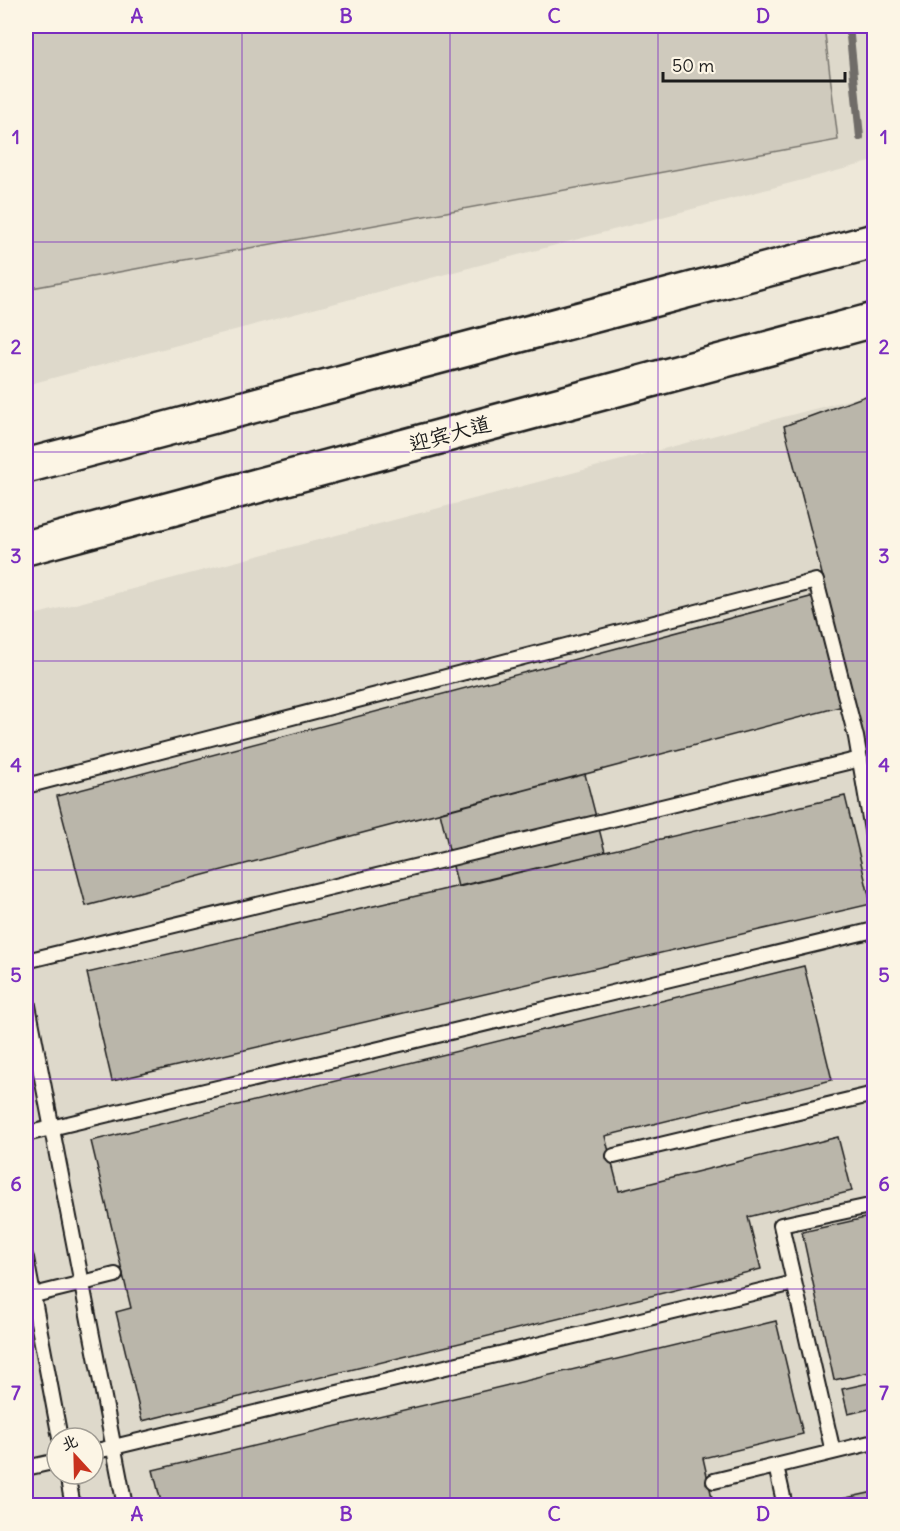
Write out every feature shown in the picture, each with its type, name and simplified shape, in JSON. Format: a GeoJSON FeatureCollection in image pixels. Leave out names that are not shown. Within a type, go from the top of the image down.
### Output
{"type":"FeatureCollection","features":[{"type":"Feature","properties":{"kind":"highway"},"geometry":{"type":"LineString","coordinates":[[26,466],[874,241]]}},
{"type":"Feature","properties":{"kind":"highway","name":"迎宾大道"},"geometry":{"type":"LineString","coordinates":[[26,548],[874,320]]}},
{"type":"Feature","properties":{"kind":"lane"},"geometry":{"type":"LineString","coordinates":[[26,786],[816,581],[860,759],[874,842]]}},
{"type":"Feature","properties":{"kind":"lane"},"geometry":{"type":"LineString","coordinates":[[26,961],[860,759]]}},
{"type":"Feature","properties":{"kind":"lane"},"geometry":{"type":"LineString","coordinates":[[26,1134],[874,930]]}},
{"type":"Feature","properties":{"kind":"lane"},"geometry":{"type":"LineString","coordinates":[[26,995],[125,1506]]}},
{"type":"Feature","properties":{"kind":"lane"},"geometry":{"type":"LineString","coordinates":[[614,1156],[874,1094]]}},
{"type":"Feature","properties":{"kind":"lane"},"geometry":{"type":"LineString","coordinates":[[833,1452],[781,1225],[874,1205]]}},
{"type":"Feature","properties":{"kind":"lane"},"geometry":{"type":"LineString","coordinates":[[26,1258],[29,1296],[57,1426]]}},
{"type":"Feature","properties":{"kind":"lane"},"geometry":{"type":"LineString","coordinates":[[29,1296],[115,1275]]}},
{"type":"Feature","properties":{"kind":"lane"},"geometry":{"type":"LineString","coordinates":[[105,1449],[794,1283]]}},
{"type":"Feature","properties":{"kind":"lane"},"geometry":{"type":"LineString","coordinates":[[714,1481],[874,1442]]}},
{"type":"Feature","properties":{"kind":"lane"},"geometry":{"type":"LineString","coordinates":[[26,1468],[45,1464]]}},
{"type":"Feature","properties":{"kind":"lane"},"geometry":{"type":"LineString","coordinates":[[776,1466],[785,1506]]}},
{"type":"Feature","properties":{"kind":"lane"},"geometry":{"type":"LineString","coordinates":[[69,1486],[73,1506]]}},
{"type":"Feature","properties":{"kind":"shaded area"},"geometry":{"type":"Polygon","coordinates":[[[26,26],[874,26],[874,161],[26,385],[26,26]]]}},
{"type":"Feature","properties":{"kind":"shaded area"},"geometry":{"type":"Polygon","coordinates":[[[26,26],[824,26],[838,140],[26,289],[26,26]]]}},
{"type":"Feature","properties":{"kind":"shaded area"},"geometry":{"type":"Polygon","coordinates":[[[871,394],[874,417],[874,1505],[26,1506],[26,617],[871,394]]]}},
{"type":"Feature","properties":{"kind":"building"},"geometry":{"type":"Polygon","coordinates":[[[871,394],[874,417],[873,773],[784,426],[871,394]]]}},
{"type":"Feature","properties":{"kind":"building"},"geometry":{"type":"Polygon","coordinates":[[[814,596],[843,706],[86,906],[57,796],[814,596]]]}},
{"type":"Feature","properties":{"kind":"building"},"geometry":{"type":"Polygon","coordinates":[[[585,774],[605,852],[458,887],[440,812],[585,774]]]}},
{"type":"Feature","properties":{"kind":"building"},"geometry":{"type":"Polygon","coordinates":[[[845,796],[871,904],[112,1081],[87,973],[845,796]]]}},
{"type":"Feature","properties":{"kind":"building"},"geometry":{"type":"Polygon","coordinates":[[[804,966],[832,1080],[605,1136],[619,1191],[838,1137],[852,1191],[748,1217],[761,1269],[142,1421],[116,1312],[131,1308],[91,1141],[804,966]]]}},
{"type":"Feature","properties":{"kind":"building"},"geometry":{"type":"Polygon","coordinates":[[[874,1216],[874,1371],[834,1380],[802,1232],[874,1216]]]}},
{"type":"Feature","properties":{"kind":"building"},"geometry":{"type":"Polygon","coordinates":[[[776,1321],[803,1434],[703,1458],[714,1506],[162,1506],[153,1470],[776,1321]]]}},
{"type":"Feature","properties":{"kind":"building"},"geometry":{"type":"Polygon","coordinates":[[[874,1382],[874,1408],[848,1414],[842,1389],[874,1382]]]}},
{"type":"Feature","properties":{"kind":"building"},"geometry":{"type":"Polygon","coordinates":[[[874,1492],[874,1506],[813,1506],[813,1505],[874,1492]]]}},
{"type":"Feature","properties":{"kind":"waterway"},"geometry":{"type":"LineString","coordinates":[[849,26],[860,137]]}}]}
